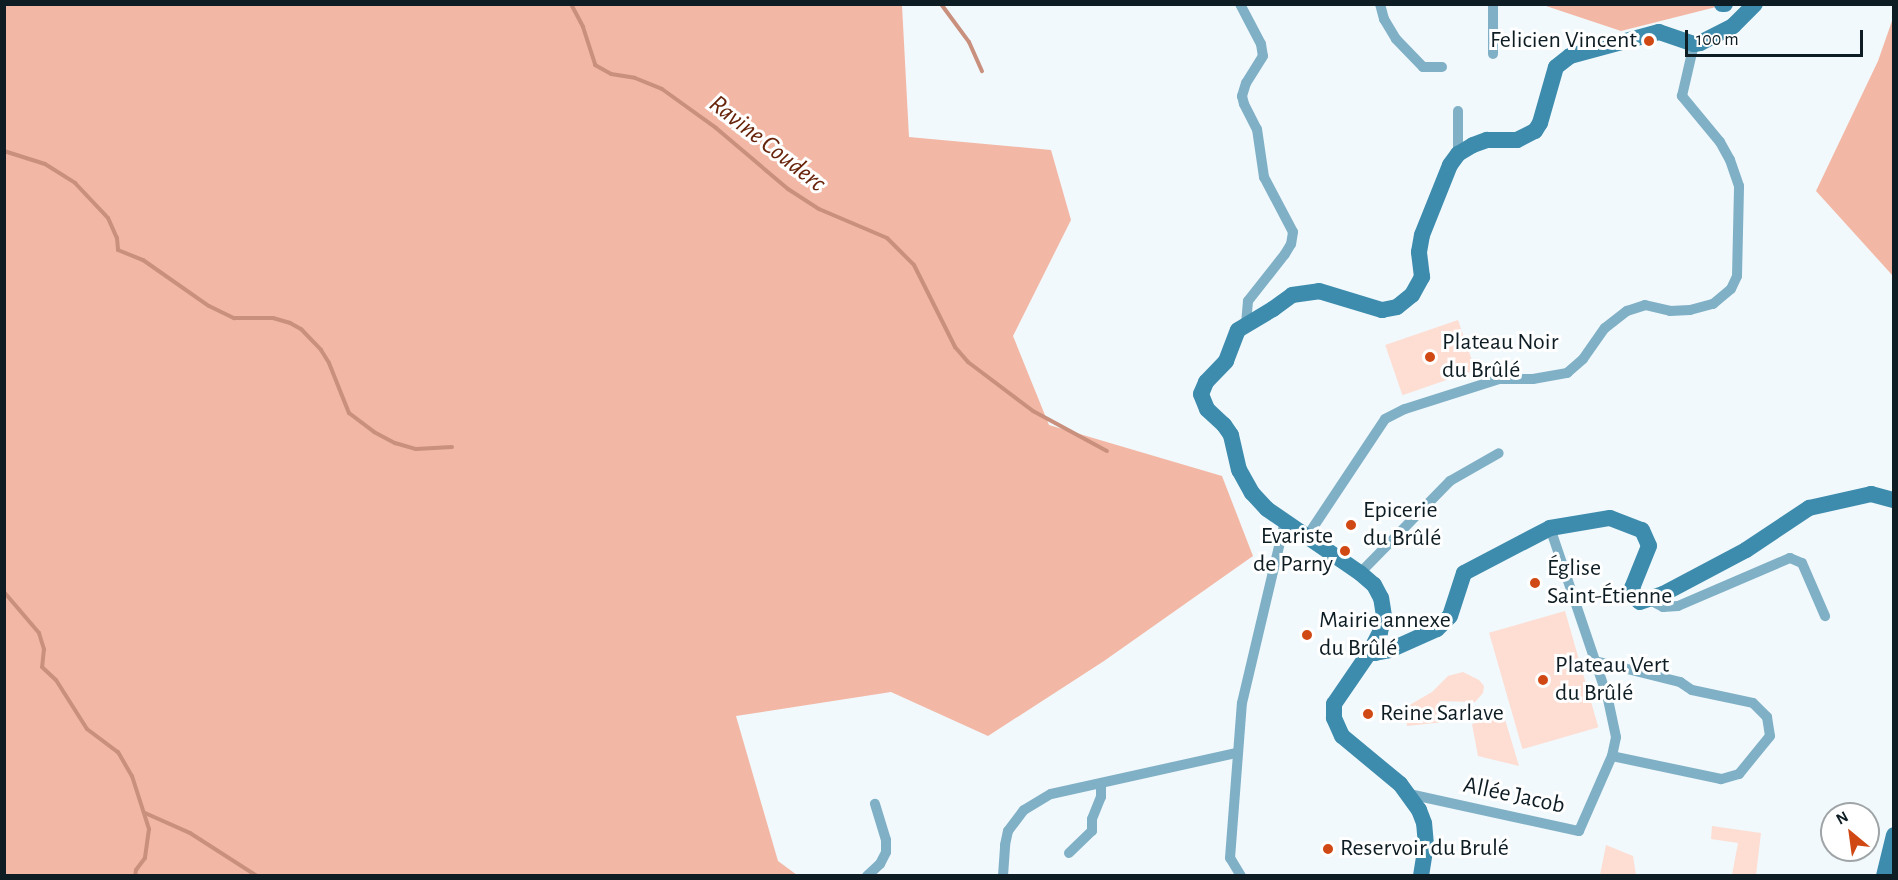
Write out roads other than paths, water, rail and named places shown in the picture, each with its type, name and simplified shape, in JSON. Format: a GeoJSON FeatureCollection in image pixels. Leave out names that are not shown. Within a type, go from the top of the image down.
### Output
{"type":"FeatureCollection","features":[{"type":"Feature","properties":{"kind":"main road"},"geometry":{"type":"LineString","coordinates":[[1421,876],[1426,845],[1424,823],[1409,794],[1342,736],[1336,726],[1334,704],[1371,650],[1380,632],[1384,607],[1374,585],[1308,535],[1267,509],[1244,482],[1231,435],[1207,408],[1201,394],[1206,382],[1226,361],[1238,330],[1292,295],[1306,291],[1341,296],[1382,310],[1389,310],[1405,301],[1419,287],[1422,277],[1419,252],[1422,235],[1450,165],[1458,154],[1488,140],[1516,140],[1528,136],[1540,123],[1551,79],[1563,61],[1582,51],[1659,32],[1694,44],[1733,26],[1755,4]]}},
{"type":"Feature","properties":{"kind":"main road"},"geometry":{"type":"LineString","coordinates":[[1371,650],[1375,653],[1390,650],[1437,629],[1450,616],[1464,573],[1550,528],[1610,518],[1642,530],[1649,546],[1632,588],[1635,598],[1640,602],[1650,600],[1746,550],[1809,508],[1872,494],[1893,500]]}},
{"type":"Feature","properties":{"kind":"main road"},"geometry":{"type":"LineString","coordinates":[[1884,876],[1893,835]]}},
{"type":"Feature","properties":{"kind":"street"},"geometry":{"type":"LineString","coordinates":[[1240,4],[1261,44],[1263,56],[1261,65],[1246,84],[1242,96],[1257,129],[1264,177],[1293,232],[1291,244],[1285,254],[1248,301],[1246,323]]}},
{"type":"Feature","properties":{"kind":"street"},"geometry":{"type":"LineString","coordinates":[[1380,4],[1384,19],[1396,39],[1423,67],[1442,67]]}},
{"type":"Feature","properties":{"kind":"street"},"geometry":{"type":"LineString","coordinates":[[1493,4],[1493,54]]}},
{"type":"Feature","properties":{"kind":"street"},"geometry":{"type":"LineString","coordinates":[[1308,535],[1385,419],[1499,379],[1533,379],[1567,373],[1583,359],[1605,328],[1627,311],[1645,305],[1670,310],[1690,310],[1713,304],[1731,289],[1737,276],[1739,186],[1730,160],[1720,142],[1682,96],[1694,44]]}},
{"type":"Feature","properties":{"kind":"street"},"geometry":{"type":"LineString","coordinates":[[1458,111],[1458,154]]}},
{"type":"Feature","properties":{"kind":"street"},"geometry":{"type":"LineString","coordinates":[[1360,573],[1450,481],[1499,453]]}},
{"type":"Feature","properties":{"kind":"street"},"geometry":{"type":"LineString","coordinates":[[1241,876],[1233,867],[1230,858],[1236,753],[1248,673],[1285,521]]}},
{"type":"Feature","properties":{"kind":"street","name":"Allée Jacob"},"geometry":{"type":"LineString","coordinates":[[1409,794],[1579,831],[1612,756],[1616,737],[1615,726],[1550,528]]}},
{"type":"Feature","properties":{"kind":"street"},"geometry":{"type":"LineString","coordinates":[[1650,600],[1663,607],[1678,606],[1790,558],[1802,563],[1825,616]]}},
{"type":"Feature","properties":{"kind":"street"},"geometry":{"type":"LineString","coordinates":[[1595,661],[1680,682],[1692,690],[1753,703],[1767,717],[1770,736],[1739,774],[1721,780],[1612,756]]}},
{"type":"Feature","properties":{"kind":"street"},"geometry":{"type":"LineString","coordinates":[[1003,876],[1008,831],[1024,810],[1035,802],[1062,790],[1101,784],[1236,753]]}},
{"type":"Feature","properties":{"kind":"street"},"geometry":{"type":"LineString","coordinates":[[1069,853],[1092,831],[1092,819],[1101,797],[1101,784]]}},
{"type":"Feature","properties":{"kind":"street"},"geometry":{"type":"LineString","coordinates":[[867,876],[880,864],[886,852],[886,840],[875,804]]}},
{"type":"Feature","properties":{"kind":"waterway","name":"Ravine Couderc"},"geometry":{"type":"LineString","coordinates":[[571,4],[583,27],[595,65],[611,74],[635,78],[662,89],[716,128],[788,189],[819,209],[887,238],[914,265],[955,347],[968,362],[1033,411],[1107,451]]}},
{"type":"Feature","properties":{"kind":"waterway"},"geometry":{"type":"LineString","coordinates":[[941,4],[969,42],[982,71]]}},
{"type":"Feature","properties":{"kind":"waterway"},"geometry":{"type":"LineString","coordinates":[[4,151],[45,164],[75,183],[108,218],[117,238],[118,250],[143,260],[209,306],[234,318],[273,318],[301,329],[321,350],[329,363],[349,413],[374,432],[395,443],[416,449],[452,447]]}},
{"type":"Feature","properties":{"kind":"waterway"},"geometry":{"type":"LineString","coordinates":[[4,592],[39,633],[44,649],[42,667],[56,680],[87,729],[118,752],[132,776],[149,829],[145,858],[136,870],[135,876]]}},
{"type":"Feature","properties":{"kind":"waterway"},"geometry":{"type":"LineString","coordinates":[[145,813],[190,833],[257,876]]}},
{"type":"Feature","properties":{"kind":"place","name":"Felicien Vincent"},"geometry":{"type":"Point","coordinates":[1649,41]}},
{"type":"Feature","properties":{"kind":"place","name":"Plateau Noir du Brûlé"},"geometry":{"type":"Point","coordinates":[1430,357]}},
{"type":"Feature","properties":{"kind":"place","name":"Epicerie du Brûlé"},"geometry":{"type":"Point","coordinates":[1351,525]}},
{"type":"Feature","properties":{"kind":"place","name":"Evariste de Parny"},"geometry":{"type":"Point","coordinates":[1345,551]}},
{"type":"Feature","properties":{"kind":"place","name":"Église Saint-Étienne"},"geometry":{"type":"Point","coordinates":[1535,583]}},
{"type":"Feature","properties":{"kind":"place","name":"Mairie annexe du Brûlé"},"geometry":{"type":"Point","coordinates":[1307,635]}},
{"type":"Feature","properties":{"kind":"place","name":"Plateau Vert du Brûlé"},"geometry":{"type":"Point","coordinates":[1543,680]}},
{"type":"Feature","properties":{"kind":"place","name":"Reine Sarlave"},"geometry":{"type":"Point","coordinates":[1368,714]}},
{"type":"Feature","properties":{"kind":"place","name":"Reservoir du Brulé"},"geometry":{"type":"Point","coordinates":[1328,849]}}]}
